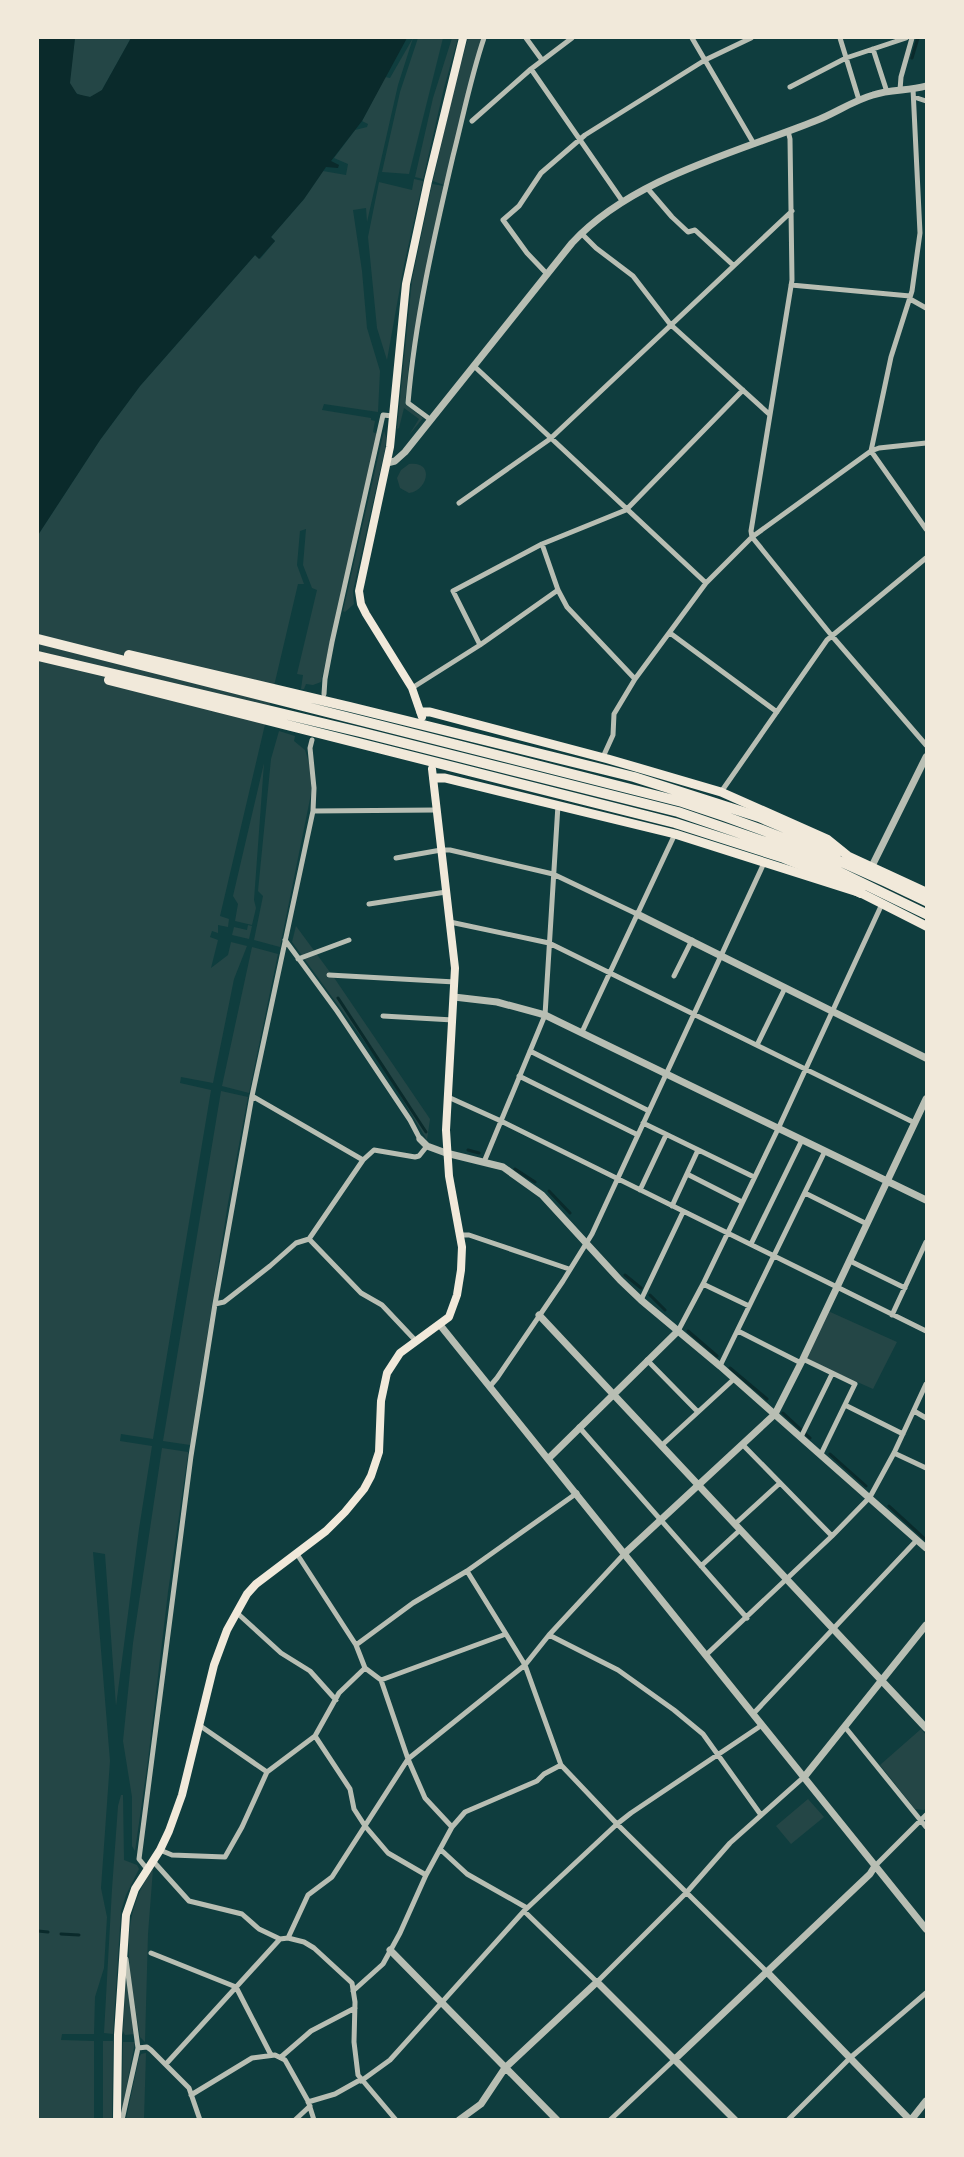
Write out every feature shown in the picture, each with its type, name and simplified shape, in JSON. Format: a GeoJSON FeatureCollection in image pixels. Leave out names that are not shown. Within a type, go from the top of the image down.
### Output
{"type":"FeatureCollection","features":[{"type":"Feature","properties":{"kind":"highway"},"geometry":{"type":"LineString","coordinates":[[38,638],[143,658],[411,733],[631,788],[721,814],[833,856],[927,901]]}},
{"type":"Feature","properties":{"kind":"highway"},"geometry":{"type":"LineString","coordinates":[[38,657],[291,721],[417,758],[675,823],[738,842],[826,875],[927,926]]}},
{"type":"Feature","properties":{"kind":"highway"},"geometry":{"type":"LineString","coordinates":[[296,700],[408,721],[570,760],[685,792],[793,831],[927,892]]}},
{"type":"Feature","properties":{"kind":"highway"},"geometry":{"type":"LineString","coordinates":[[421,715],[441,715],[721,792],[827,839],[848,856]]}},
{"type":"Feature","properties":{"kind":"highway"},"geometry":{"type":"LineString","coordinates":[[291,721],[414,746],[628,799],[718,825],[829,867],[927,914]]}},
{"type":"Feature","properties":{"kind":"highway"},"geometry":{"type":"LineString","coordinates":[[433,773],[445,778],[675,834],[861,893]]}},
{"type":"Feature","properties":{"kind":"main road"},"geometry":{"type":"LineString","coordinates":[[421,715],[412,688],[366,615],[358,591],[387,463],[406,284],[463,38]]}},
{"type":"Feature","properties":{"kind":"main road"},"geometry":{"type":"LineString","coordinates":[[117,2120],[118,2035],[129,1902],[170,1831],[182,1796],[214,1665],[236,1612],[256,1584],[326,1532],[364,1489],[379,1452],[381,1401],[387,1373],[400,1353],[449,1317],[458,1295],[462,1257],[461,1235],[446,1152],[447,1097],[455,982],[433,773]]}},
{"type":"Feature","properties":{"kind":"street"},"geometry":{"type":"LineString","coordinates":[[431,420],[408,403],[411,366],[442,204],[484,38]]}},
{"type":"Feature","properties":{"kind":"street"},"geometry":{"type":"LineString","coordinates":[[526,38],[542,60]]}},
{"type":"Feature","properties":{"kind":"street"},"geometry":{"type":"LineString","coordinates":[[472,121],[531,69],[572,38]]}},
{"type":"Feature","properties":{"kind":"street"},"geometry":{"type":"LineString","coordinates":[[692,38],[754,144]]}},
{"type":"Feature","properties":{"kind":"street"},"geometry":{"type":"LineString","coordinates":[[547,274],[527,253],[503,220],[519,206],[541,173],[580,139],[705,60],[751,38]]}},
{"type":"Feature","properties":{"kind":"street"},"geometry":{"type":"LineString","coordinates":[[840,38],[859,100]]}},
{"type":"Feature","properties":{"kind":"street"},"geometry":{"type":"LineString","coordinates":[[790,87],[846,58],[906,38]]}},
{"type":"Feature","properties":{"kind":"street"},"geometry":{"type":"LineString","coordinates":[[900,90],[901,77],[912,38]]}},
{"type":"Feature","properties":{"kind":"street"},"geometry":{"type":"LineString","coordinates":[[873,49],[887,92]]}},
{"type":"Feature","properties":{"kind":"street"},"geometry":{"type":"LineString","coordinates":[[531,69],[623,202]]}},
{"type":"Feature","properties":{"kind":"street"},"geometry":{"type":"LineString","coordinates":[[914,92],[927,86]]}},
{"type":"Feature","properties":{"kind":"street"},"geometry":{"type":"LineString","coordinates":[[387,463],[405,452],[581,233],[623,202],[694,165],[816,121],[875,94],[900,90],[914,92],[927,100]]}},
{"type":"Feature","properties":{"kind":"street"},"geometry":{"type":"LineString","coordinates":[[914,92],[920,233],[910,298],[891,357],[871,451],[927,529]]}},
{"type":"Feature","properties":{"kind":"street"},"geometry":{"type":"LineString","coordinates":[[788,131],[792,211],[791,285],[769,414],[751,531],[752,537],[832,636],[927,745]]}},
{"type":"Feature","properties":{"kind":"street"},"geometry":{"type":"LineString","coordinates":[[648,189],[680,225],[688,232],[695,230],[734,265]]}},
{"type":"Feature","properties":{"kind":"street"},"geometry":{"type":"LineString","coordinates":[[919,199],[927,200]]}},
{"type":"Feature","properties":{"kind":"street"},"geometry":{"type":"LineString","coordinates":[[459,503],[550,439],[792,211]]}},
{"type":"Feature","properties":{"kind":"street"},"geometry":{"type":"LineString","coordinates":[[581,233],[596,248],[633,276],[670,324],[769,414]]}},
{"type":"Feature","properties":{"kind":"street"},"geometry":{"type":"LineString","coordinates":[[791,285],[910,298],[927,308]]}},
{"type":"Feature","properties":{"kind":"street"},"geometry":{"type":"LineString","coordinates":[[474,366],[706,583]]}},
{"type":"Feature","properties":{"kind":"street"},"geometry":{"type":"LineString","coordinates":[[480,645],[453,591],[542,544],[626,510],[743,390]]}},
{"type":"Feature","properties":{"kind":"street"},"geometry":{"type":"LineString","coordinates":[[324,694],[335,630],[383,415],[393,416]]}},
{"type":"Feature","properties":{"kind":"street"},"geometry":{"type":"LineString","coordinates":[[603,758],[613,735],[614,714],[636,679],[706,583],[752,537],[871,451],[879,448],[927,443]]}},
{"type":"Feature","properties":{"kind":"street"},"geometry":{"type":"LineString","coordinates":[[542,544],[558,590],[567,607],[636,679]]}},
{"type":"Feature","properties":{"kind":"street"},"geometry":{"type":"LineString","coordinates":[[721,792],[827,640],[927,558]]}},
{"type":"Feature","properties":{"kind":"street"},"geometry":{"type":"LineString","coordinates":[[412,688],[480,645],[558,590]]}},
{"type":"Feature","properties":{"kind":"street"},"geometry":{"type":"LineString","coordinates":[[670,633],[777,712]]}},
{"type":"Feature","properties":{"kind":"street"},"geometry":{"type":"LineString","coordinates":[[147,1869],[139,1859],[191,1456],[252,1096],[313,811],[314,788],[310,748],[312,740]]}},
{"type":"Feature","properties":{"kind":"street"},"geometry":{"type":"LineString","coordinates":[[872,867],[927,757]]}},
{"type":"Feature","properties":{"kind":"street"},"geometry":{"type":"LineString","coordinates":[[484,1162],[545,1015],[558,805]]}},
{"type":"Feature","properties":{"kind":"street"},"geometry":{"type":"LineString","coordinates":[[313,811],[436,810]]}},
{"type":"Feature","properties":{"kind":"street"},"geometry":{"type":"LineString","coordinates":[[582,1032],[675,834]]}},
{"type":"Feature","properties":{"kind":"street"},"geometry":{"type":"LineString","coordinates":[[396,858],[441,849],[553,874],[692,940],[927,1058]]}},
{"type":"Feature","properties":{"kind":"street"},"geometry":{"type":"LineString","coordinates":[[490,1385],[497,1378],[586,1243],[764,863]]}},
{"type":"Feature","properties":{"kind":"street"},"geometry":{"type":"LineString","coordinates":[[369,904],[446,892]]}},
{"type":"Feature","properties":{"kind":"street"},"geometry":{"type":"LineString","coordinates":[[549,1458],[678,1331],[778,1129],[882,904]]}},
{"type":"Feature","properties":{"kind":"street"},"geometry":{"type":"LineString","coordinates":[[450,922],[549,943],[915,1124]]}},
{"type":"Feature","properties":{"kind":"street"},"geometry":{"type":"LineString","coordinates":[[285,940],[427,1146],[503,1167],[542,1195],[641,1300],[720,1366],[927,1548]]}},
{"type":"Feature","properties":{"kind":"street"},"geometry":{"type":"LineString","coordinates":[[298,958],[349,940]]}},
{"type":"Feature","properties":{"kind":"street"},"geometry":{"type":"LineString","coordinates":[[674,976],[692,940]]}},
{"type":"Feature","properties":{"kind":"street"},"geometry":{"type":"LineString","coordinates":[[329,975],[455,982]]}},
{"type":"Feature","properties":{"kind":"street"},"geometry":{"type":"LineString","coordinates":[[756,1045],[785,988]]}},
{"type":"Feature","properties":{"kind":"street"},"geometry":{"type":"LineString","coordinates":[[454,997],[497,1002],[545,1015],[927,1200]]}},
{"type":"Feature","properties":{"kind":"street"},"geometry":{"type":"LineString","coordinates":[[383,1016],[453,1020]]}},
{"type":"Feature","properties":{"kind":"street"},"geometry":{"type":"LineString","coordinates":[[530,1051],[649,1111]]}},
{"type":"Feature","properties":{"kind":"street"},"geometry":{"type":"LineString","coordinates":[[519,1077],[638,1135]]}},
{"type":"Feature","properties":{"kind":"street"},"geometry":{"type":"LineString","coordinates":[[252,1096],[363,1160]]}},
{"type":"Feature","properties":{"kind":"street"},"geometry":{"type":"LineString","coordinates":[[447,1097],[458,1100],[927,1331]]}},
{"type":"Feature","properties":{"kind":"street"},"geometry":{"type":"LineString","coordinates":[[288,1938],[308,1895],[332,1877],[408,1759],[525,1665],[549,1635],[625,1553],[775,1414],[927,1099]]}},
{"type":"Feature","properties":{"kind":"street"},"geometry":{"type":"LineString","coordinates":[[643,1124],[754,1177]]}},
{"type":"Feature","properties":{"kind":"street"},"geometry":{"type":"LineString","coordinates":[[640,1190],[666,1135]]}},
{"type":"Feature","properties":{"kind":"street"},"geometry":{"type":"LineString","coordinates":[[751,1244],[802,1140]]}},
{"type":"Feature","properties":{"kind":"street"},"geometry":{"type":"LineString","coordinates":[[215,1304],[224,1302],[296,1243],[309,1239],[363,1160],[374,1150],[415,1157],[419,1156],[427,1146]]}},
{"type":"Feature","properties":{"kind":"street"},"geometry":{"type":"LineString","coordinates":[[672,1206],[699,1150]]}},
{"type":"Feature","properties":{"kind":"street"},"geometry":{"type":"LineString","coordinates":[[720,1366],[825,1151]]}},
{"type":"Feature","properties":{"kind":"street"},"geometry":{"type":"LineString","coordinates":[[687,1174],[742,1202]]}},
{"type":"Feature","properties":{"kind":"street"},"geometry":{"type":"LineString","coordinates":[[805,1193],[867,1224]]}},
{"type":"Feature","properties":{"kind":"street"},"geometry":{"type":"LineString","coordinates":[[641,1300],[683,1212]]}},
{"type":"Feature","properties":{"kind":"street"},"geometry":{"type":"LineString","coordinates":[[461,1235],[469,1235],[569,1269]]}},
{"type":"Feature","properties":{"kind":"street"},"geometry":{"type":"LineString","coordinates":[[309,1239],[361,1293],[382,1305],[416,1340]]}},
{"type":"Feature","properties":{"kind":"street"},"geometry":{"type":"LineString","coordinates":[[892,1315],[927,1242]]}},
{"type":"Feature","properties":{"kind":"street"},"geometry":{"type":"LineString","coordinates":[[850,1261],[905,1288]]}},
{"type":"Feature","properties":{"kind":"street"},"geometry":{"type":"LineString","coordinates":[[703,1284],[749,1306]]}},
{"type":"Feature","properties":{"kind":"street"},"geometry":{"type":"LineString","coordinates":[[539,1315],[926,1727]]}},
{"type":"Feature","properties":{"kind":"street"},"geometry":{"type":"LineString","coordinates":[[441,1325],[927,1929]]}},
{"type":"Feature","properties":{"kind":"street"},"geometry":{"type":"LineString","coordinates":[[738,1331],[855,1384],[821,1454]]}},
{"type":"Feature","properties":{"kind":"street"},"geometry":{"type":"LineString","coordinates":[[647,1360],[698,1412]]}},
{"type":"Feature","properties":{"kind":"street"},"geometry":{"type":"LineString","coordinates":[[801,1437],[832,1374]]}},
{"type":"Feature","properties":{"kind":"street"},"geometry":{"type":"LineString","coordinates":[[661,1446],[734,1379]]}},
{"type":"Feature","properties":{"kind":"street"},"geometry":{"type":"LineString","coordinates":[[706,1655],[787,1580],[870,1497],[927,1384]]}},
{"type":"Feature","properties":{"kind":"street"},"geometry":{"type":"LineString","coordinates":[[845,1405],[903,1434]]}},
{"type":"Feature","properties":{"kind":"street"},"geometry":{"type":"LineString","coordinates":[[914,1411],[927,1418]]}},
{"type":"Feature","properties":{"kind":"street"},"geometry":{"type":"LineString","coordinates":[[579,1427],[747,1618]]}},
{"type":"Feature","properties":{"kind":"street"},"geometry":{"type":"LineString","coordinates":[[743,1445],[832,1536]]}},
{"type":"Feature","properties":{"kind":"street"},"geometry":{"type":"LineString","coordinates":[[894,1453],[927,1468]]}},
{"type":"Feature","properties":{"kind":"street"},"geometry":{"type":"LineString","coordinates":[[735,1524],[780,1483]]}},
{"type":"Feature","properties":{"kind":"street"},"geometry":{"type":"LineString","coordinates":[[356,1645],[413,1603],[467,1572],[577,1493]]}},
{"type":"Feature","properties":{"kind":"street"},"geometry":{"type":"LineString","coordinates":[[701,1566],[740,1530]]}},
{"type":"Feature","properties":{"kind":"street"},"geometry":{"type":"LineString","coordinates":[[753,1714],[917,1540]]}},
{"type":"Feature","properties":{"kind":"street"},"geometry":{"type":"LineString","coordinates":[[297,1554],[356,1645],[365,1668],[381,1680],[408,1759],[425,1798],[452,1827]]}},
{"type":"Feature","properties":{"kind":"street"},"geometry":{"type":"LineString","coordinates":[[467,1572],[525,1665],[561,1765],[911,2120],[927,2101]]}},
{"type":"Feature","properties":{"kind":"street"},"geometry":{"type":"LineString","coordinates":[[236,1612],[281,1653],[310,1671],[336,1700]]}},
{"type":"Feature","properties":{"kind":"street"},"geometry":{"type":"LineString","coordinates":[[459,2120],[481,2104],[505,2067],[597,1982],[687,1892],[730,1843],[805,1776],[927,1625]]}},
{"type":"Feature","properties":{"kind":"street"},"geometry":{"type":"LineString","coordinates":[[381,1680],[506,1634]]}},
{"type":"Feature","properties":{"kind":"street"},"geometry":{"type":"LineString","coordinates":[[549,1635],[618,1670],[703,1734],[761,1815]]}},
{"type":"Feature","properties":{"kind":"street"},"geometry":{"type":"LineString","coordinates":[[160,1850],[172,1856],[225,1857],[242,1827],[267,1772],[315,1736],[339,1693],[365,1668]]}},
{"type":"Feature","properties":{"kind":"street"},"geometry":{"type":"LineString","coordinates":[[199,1725],[267,1772]]}},
{"type":"Feature","properties":{"kind":"street"},"geometry":{"type":"LineString","coordinates":[[296,2120],[309,2104],[335,2094],[361,2080],[390,2060],[526,1909],[617,1824],[762,1725]]}},
{"type":"Feature","properties":{"kind":"street"},"geometry":{"type":"LineString","coordinates":[[845,1727],[927,1827]]}},
{"type":"Feature","properties":{"kind":"street"},"geometry":{"type":"LineString","coordinates":[[315,1736],[350,1789],[354,1809],[365,1826],[388,1853],[426,1875]]}},
{"type":"Feature","properties":{"kind":"street"},"geometry":{"type":"LineString","coordinates":[[353,1991],[383,1964],[440,1849],[452,1827],[465,1812],[537,1781],[544,1774],[561,1765]]}},
{"type":"Feature","properties":{"kind":"street"},"geometry":{"type":"LineString","coordinates":[[610,2120],[870,1874],[927,1815]]}},
{"type":"Feature","properties":{"kind":"street"},"geometry":{"type":"LineString","coordinates":[[440,1849],[467,1874],[526,1909],[735,2120]]}},
{"type":"Feature","properties":{"kind":"street"},"geometry":{"type":"LineString","coordinates":[[153,1861],[189,1901],[242,1914],[259,1929],[280,1939],[288,1938],[304,1942],[314,1948],[352,1983],[355,2008],[354,2042],[361,2080],[396,2120]]}},
{"type":"Feature","properties":{"kind":"street"},"geometry":{"type":"LineString","coordinates":[[166,2064],[280,1939]]}},
{"type":"Feature","properties":{"kind":"street"},"geometry":{"type":"LineString","coordinates":[[122,2120],[138,2048],[124,1942]]}},
{"type":"Feature","properties":{"kind":"street"},"geometry":{"type":"LineString","coordinates":[[390,1950],[557,2120]]}},
{"type":"Feature","properties":{"kind":"street"},"geometry":{"type":"LineString","coordinates":[[151,1953],[237,1987],[271,2055]]}},
{"type":"Feature","properties":{"kind":"street"},"geometry":{"type":"LineString","coordinates":[[788,2120],[850,2058],[927,1993]]}},
{"type":"Feature","properties":{"kind":"street"},"geometry":{"type":"LineString","coordinates":[[281,2057],[311,2031],[355,2008]]}},
{"type":"Feature","properties":{"kind":"street"},"geometry":{"type":"LineString","coordinates":[[138,2048],[147,2047],[151,2050],[189,2088],[200,2120]]}},
{"type":"Feature","properties":{"kind":"street"},"geometry":{"type":"LineString","coordinates":[[191,2095],[252,2058],[271,2055],[281,2057],[285,2060],[309,2104],[314,2120]]}},
{"type":"Feature","properties":{"kind":"shaded area"},"geometry":{"type":"Polygon","coordinates":[[[38,38],[75,38],[70,83],[77,94],[90,97],[102,90],[131,38],[407,38],[362,121],[331,161],[339,165],[338,168],[326,167],[304,199],[271,237],[275,241],[259,259],[255,255],[140,386],[100,440],[38,535],[38,38]]]}},
{"type":"Feature","properties":{"kind":"shaded area"},"geometry":{"type":"Polygon","coordinates":[[[75,38],[131,38],[97,95],[82,96],[74,92],[69,83],[75,38]]]}},
{"type":"Feature","properties":{"kind":"shaded area"},"geometry":{"type":"Polygon","coordinates":[[[413,38],[398,85],[367,222],[366,208],[353,210],[367,328],[380,371],[378,412],[324,404],[322,410],[371,418],[375,421],[373,432],[377,434],[321,682],[313,685],[306,684],[304,689],[301,689],[303,675],[297,674],[317,590],[312,588],[303,565],[306,529],[300,531],[297,565],[304,584],[298,584],[220,916],[229,919],[228,927],[218,925],[218,933],[212,931],[210,937],[218,940],[211,968],[228,955],[231,942],[247,946],[234,979],[213,1083],[181,1077],[180,1083],[211,1090],[153,1439],[121,1434],[120,1441],[152,1446],[116,1706],[105,1554],[93,1552],[110,1761],[101,1888],[107,1917],[104,1968],[95,1997],[94,2034],[62,2034],[61,2040],[94,2041],[94,2120],[38,2119],[38,535],[100,440],[140,386],[255,255],[260,259],[275,241],[271,237],[304,199],[323,171],[346,175],[348,164],[334,158],[355,130],[367,127],[368,124],[362,121],[385,77],[390,78],[413,38]]]}},
{"type":"Feature","properties":{"kind":"shaded area"},"geometry":{"type":"Polygon","coordinates":[[[418,38],[443,38],[409,174],[382,172],[400,92],[418,38]]]}},
{"type":"Feature","properties":{"kind":"shaded area"},"geometry":{"type":"Polygon","coordinates":[[[452,38],[458,38],[423,179],[415,177],[433,98],[452,38]]]}},
{"type":"Feature","properties":{"kind":"shaded area"},"geometry":{"type":"Polygon","coordinates":[[[468,38],[482,38],[444,185],[433,181],[468,38]]]}},
{"type":"Feature","properties":{"kind":"shaded area"},"geometry":{"type":"Polygon","coordinates":[[[414,179],[423,181],[404,265],[387,360],[377,328],[368,237],[379,182],[412,190],[414,179]]]}},
{"type":"Feature","properties":{"kind":"shaded area"},"geometry":{"type":"Polygon","coordinates":[[[432,184],[444,186],[409,363],[405,404],[423,418],[409,435],[419,419],[404,408],[397,429],[412,280],[432,184]]]}},
{"type":"Feature","properties":{"kind":"shaded area"},"geometry":{"type":"Polygon","coordinates":[[[384,431],[385,449],[353,591],[354,604],[345,612],[343,611],[384,431]]]}},
{"type":"Feature","properties":{"kind":"shaded area"},"geometry":{"type":"Polygon","coordinates":[[[409,464],[423,467],[426,476],[421,487],[409,493],[400,488],[397,478],[401,470],[409,464]]]}},
{"type":"Feature","properties":{"kind":"shaded area"},"geometry":{"type":"Polygon","coordinates":[[[279,731],[295,736],[294,741],[305,750],[311,769],[311,794],[280,947],[254,940],[263,896],[258,891],[271,759],[279,731]]]}},
{"type":"Feature","properties":{"kind":"shaded area"},"geometry":{"type":"Polygon","coordinates":[[[264,763],[254,900],[256,908],[252,925],[235,921],[238,904],[233,896],[264,763]]]}},
{"type":"Feature","properties":{"kind":"shaded area"},"geometry":{"type":"Polygon","coordinates":[[[248,925],[252,926],[249,939],[232,935],[234,927],[247,930],[248,925]]]}},
{"type":"Feature","properties":{"kind":"shaded area"},"geometry":{"type":"Polygon","coordinates":[[[296,926],[335,979],[430,1119],[427,1140],[383,1067],[292,942],[296,926]]]}},
{"type":"Feature","properties":{"kind":"shaded area"},"geometry":{"type":"Polygon","coordinates":[[[252,947],[278,954],[249,1093],[222,1086],[252,947]]]}},
{"type":"Feature","properties":{"kind":"shaded area"},"geometry":{"type":"Polygon","coordinates":[[[221,1091],[248,1097],[228,1203],[190,1445],[163,1441],[221,1091]]]}},
{"type":"Feature","properties":{"kind":"shaded area"},"geometry":{"type":"Polygon","coordinates":[[[828,1311],[897,1342],[873,1389],[806,1359],[828,1311]]]}},
{"type":"Feature","properties":{"kind":"shaded area"},"geometry":{"type":"Polygon","coordinates":[[[162,1448],[188,1452],[188,1454],[135,1851],[132,1846],[132,1797],[123,1741],[133,1643],[162,1448]]]}},
{"type":"Feature","properties":{"kind":"shaded area"},"geometry":{"type":"Polygon","coordinates":[[[921,1729],[926,1735],[926,1808],[924,1810],[915,1809],[880,1765],[921,1729]]]}},
{"type":"Feature","properties":{"kind":"shaded area"},"geometry":{"type":"Polygon","coordinates":[[[121,1795],[123,1795],[124,1860],[137,1865],[139,1869],[121,1911],[113,2034],[104,2033],[112,1889],[118,1806],[121,1795]]]}},
{"type":"Feature","properties":{"kind":"shaded area"},"geometry":{"type":"Polygon","coordinates":[[[808,1799],[824,1817],[791,1844],[776,1826],[808,1799]]]}},
{"type":"Feature","properties":{"kind":"shaded area"},"geometry":{"type":"Polygon","coordinates":[[[153,1869],[148,1934],[145,2042],[140,2037],[129,1950],[134,1909],[141,1889],[153,1869]]]}},
{"type":"Feature","properties":{"kind":"shaded area"},"geometry":{"type":"Polygon","coordinates":[[[126,1978],[135,2034],[125,2035],[123,2031],[126,1978]]]}},
{"type":"Feature","properties":{"kind":"shaded area"},"geometry":{"type":"Polygon","coordinates":[[[103,2041],[113,2041],[112,2119],[103,2119],[103,2041]]]}},
{"type":"Feature","properties":{"kind":"shaded area"},"geometry":{"type":"Polygon","coordinates":[[[123,2042],[135,2042],[122,2110],[123,2042]]]}},
{"type":"Feature","properties":{"kind":"shaded area"},"geometry":{"type":"Polygon","coordinates":[[[146,2053],[144,2119],[126,2119],[139,2058],[141,2054],[146,2053]]]}},
{"type":"Feature","properties":{"kind":"waterway"},"geometry":{"type":"LineString","coordinates":[[912,58],[918,38]]}},
{"type":"Feature","properties":{"kind":"waterway"},"geometry":{"type":"LineString","coordinates":[[338,998],[426,1132]]}},
{"type":"Feature","properties":{"kind":"waterway"},"geometry":{"type":"LineString","coordinates":[[468,1150],[479,1153]]}},
{"type":"Feature","properties":{"kind":"waterway"},"geometry":{"type":"LineString","coordinates":[[515,1169],[535,1182]]}},
{"type":"Feature","properties":{"kind":"waterway"},"geometry":{"type":"LineString","coordinates":[[549,1191],[570,1213]]}},
{"type":"Feature","properties":{"kind":"waterway"},"geometry":{"type":"LineString","coordinates":[[625,1275],[641,1288]]}},
{"type":"Feature","properties":{"kind":"waterway"},"geometry":{"type":"LineString","coordinates":[[650,1295],[665,1310]]}},
{"type":"Feature","properties":{"kind":"waterway"},"geometry":{"type":"LineString","coordinates":[[688,1331],[717,1356]]}},
{"type":"Feature","properties":{"kind":"waterway"},"geometry":{"type":"LineString","coordinates":[[730,1368],[767,1399]]}},
{"type":"Feature","properties":{"kind":"waterway"},"geometry":{"type":"LineString","coordinates":[[783,1413],[810,1438]]}},
{"type":"Feature","properties":{"kind":"waterway"},"geometry":{"type":"LineString","coordinates":[[830,1454],[866,1486]]}},
{"type":"Feature","properties":{"kind":"waterway"},"geometry":{"type":"LineString","coordinates":[[889,1506],[926,1540]]}},
{"type":"Feature","properties":{"kind":"waterway"},"geometry":{"type":"LineString","coordinates":[[38,1931],[48,1932]]}},
{"type":"Feature","properties":{"kind":"waterway"},"geometry":{"type":"LineString","coordinates":[[61,1934],[79,1935]]}}]}
